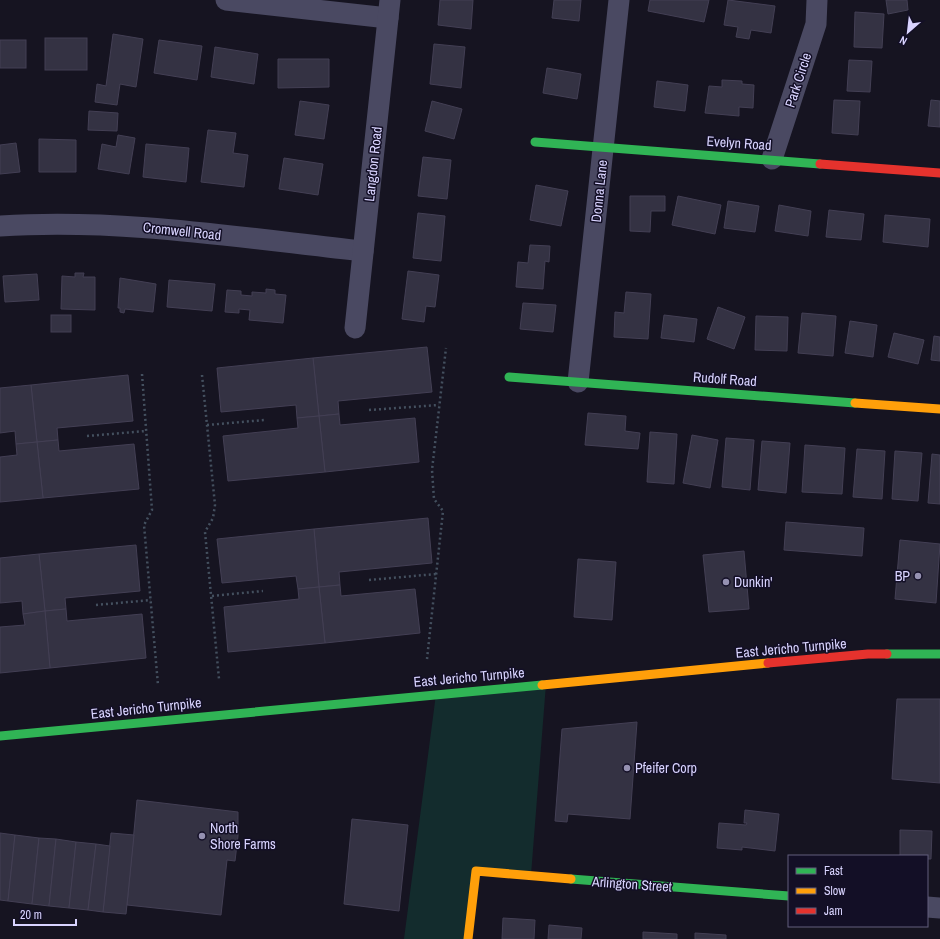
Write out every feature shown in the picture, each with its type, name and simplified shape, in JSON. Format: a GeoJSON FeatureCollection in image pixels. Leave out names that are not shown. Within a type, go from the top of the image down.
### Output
{"type":"FeatureCollection","features":[{"type":"Feature","properties":{"kind":"street"},"geometry":{"type":"LineString","coordinates":[[226,0],[389,9]]}},
{"type":"Feature","properties":{"kind":"street","name":"Donna Lane"},"geometry":{"type":"LineString","coordinates":[[578,382],[619,0]]}},
{"type":"Feature","properties":{"kind":"street","name":"Park Circle"},"geometry":{"type":"LineString","coordinates":[[772,159],[816,24],[817,0]]}},
{"type":"Feature","properties":{"kind":"street","name":"Langdon Road"},"geometry":{"type":"LineString","coordinates":[[355,328],[389,9]]}},
{"type":"Feature","properties":{"kind":"street","name":"Evelyn Road"},"geometry":{"type":"LineString","coordinates":[[535,142],[940,173]]}},
{"type":"Feature","properties":{"kind":"street","name":"Cromwell Road"},"geometry":{"type":"LineString","coordinates":[[0,226],[35,224],[145,227],[363,251]]}},
{"type":"Feature","properties":{"kind":"street","name":"Rudolf Road"},"geometry":{"type":"LineString","coordinates":[[509,377],[940,409]]}},
{"type":"Feature","properties":{"kind":"street","name":"East Jericho Turnpike"},"geometry":{"type":"LineString","coordinates":[[0,736],[868,654],[940,654]]}},
{"type":"Feature","properties":{"kind":"street","name":"Arlington Street"},"geometry":{"type":"LineString","coordinates":[[468,939],[476,871],[788,896]]}},
{"type":"Feature","properties":{"kind":"street"},"geometry":{"type":"LineString","coordinates":[[928,907],[940,908]]}},
{"type":"Feature","properties":{"kind":"path"},"geometry":{"type":"LineString","coordinates":[[427,659],[443,511],[434,499],[432,470],[446,348]]}},
{"type":"Feature","properties":{"kind":"path"},"geometry":{"type":"LineString","coordinates":[[142,374],[152,510],[144,525],[158,685]]}},
{"type":"Feature","properties":{"kind":"path"},"geometry":{"type":"LineString","coordinates":[[202,375],[215,505],[213,518],[205,532],[219,679]]}},
{"type":"Feature","properties":{"kind":"path"},"geometry":{"type":"LineString","coordinates":[[369,410],[440,405]]}},
{"type":"Feature","properties":{"kind":"path"},"geometry":{"type":"LineString","coordinates":[[207,425],[264,420]]}},
{"type":"Feature","properties":{"kind":"path"},"geometry":{"type":"LineString","coordinates":[[87,436],[146,431]]}},
{"type":"Feature","properties":{"kind":"path"},"geometry":{"type":"LineString","coordinates":[[368,580],[436,574]]}},
{"type":"Feature","properties":{"kind":"path"},"geometry":{"type":"LineString","coordinates":[[212,596],[263,590]]}},
{"type":"Feature","properties":{"kind":"path"},"geometry":{"type":"LineString","coordinates":[[96,606],[151,600]]}},
{"type":"Feature","properties":{"kind":"green space"},"geometry":{"type":"Polygon","coordinates":[[[546,684],[531,875],[475,871],[468,939],[404,939],[436,694],[546,684]]]}},
{"type":"Feature","properties":{"kind":"building"},"geometry":{"type":"Polygon","coordinates":[[[440,0],[473,0],[471,29],[438,25],[440,0]]]}},
{"type":"Feature","properties":{"kind":"building"},"geometry":{"type":"Polygon","coordinates":[[[554,0],[581,0],[579,21],[552,18],[554,0]]]}},
{"type":"Feature","properties":{"kind":"building"},"geometry":{"type":"Polygon","coordinates":[[[650,0],[709,0],[704,22],[648,11],[650,0]]]}},
{"type":"Feature","properties":{"kind":"building"},"geometry":{"type":"Polygon","coordinates":[[[728,0],[775,6],[771,33],[751,30],[749,39],[736,37],[738,27],[724,25],[728,0]]]}},
{"type":"Feature","properties":{"kind":"building"},"geometry":{"type":"Polygon","coordinates":[[[886,0],[907,0],[908,10],[888,14],[886,0]]]}},
{"type":"Feature","properties":{"kind":"building"},"geometry":{"type":"Polygon","coordinates":[[[855,12],[884,14],[882,48],[854,47],[855,12]]]}},
{"type":"Feature","properties":{"kind":"building"},"geometry":{"type":"Polygon","coordinates":[[[113,34],[143,39],[136,87],[120,84],[117,105],[95,102],[97,84],[106,86],[113,34]]]}},
{"type":"Feature","properties":{"kind":"building"},"geometry":{"type":"Polygon","coordinates":[[[45,38],[87,38],[87,70],[45,70],[45,38]]]}},
{"type":"Feature","properties":{"kind":"building"},"geometry":{"type":"Polygon","coordinates":[[[0,40],[26,40],[26,68],[0,68],[0,40]]]}},
{"type":"Feature","properties":{"kind":"building"},"geometry":{"type":"Polygon","coordinates":[[[159,40],[202,46],[197,80],[154,73],[159,40]]]}},
{"type":"Feature","properties":{"kind":"building"},"geometry":{"type":"Polygon","coordinates":[[[434,44],[465,47],[461,88],[430,84],[434,44]]]}},
{"type":"Feature","properties":{"kind":"building"},"geometry":{"type":"Polygon","coordinates":[[[215,47],[258,54],[254,84],[211,77],[215,47]]]}},
{"type":"Feature","properties":{"kind":"building"},"geometry":{"type":"Polygon","coordinates":[[[278,59],[329,59],[329,87],[278,88],[278,59]]]}},
{"type":"Feature","properties":{"kind":"building"},"geometry":{"type":"Polygon","coordinates":[[[849,60],[872,61],[870,92],[847,91],[849,60]]]}},
{"type":"Feature","properties":{"kind":"building"},"geometry":{"type":"Polygon","coordinates":[[[547,68],[581,74],[577,99],[543,93],[547,68]]]}},
{"type":"Feature","properties":{"kind":"building"},"geometry":{"type":"Polygon","coordinates":[[[722,80],[742,81],[742,84],[754,85],[753,108],[739,107],[739,116],[705,113],[709,86],[722,87],[722,80]]]}},
{"type":"Feature","properties":{"kind":"building"},"geometry":{"type":"Polygon","coordinates":[[[657,81],[688,85],[685,111],[654,107],[657,81]]]}},
{"type":"Feature","properties":{"kind":"building"},"geometry":{"type":"Polygon","coordinates":[[[834,100],[860,101],[858,135],[832,133],[834,100]]]}},
{"type":"Feature","properties":{"kind":"building"},"geometry":{"type":"Polygon","coordinates":[[[931,100],[940,101],[940,127],[928,126],[931,100]]]}},
{"type":"Feature","properties":{"kind":"building"},"geometry":{"type":"Polygon","coordinates":[[[300,101],[329,105],[324,139],[295,135],[300,101]]]}},
{"type":"Feature","properties":{"kind":"building"},"geometry":{"type":"Polygon","coordinates":[[[432,101],[462,109],[454,139],[425,131],[432,101]]]}},
{"type":"Feature","properties":{"kind":"building"},"geometry":{"type":"Polygon","coordinates":[[[89,111],[118,113],[117,131],[88,130],[89,111]]]}},
{"type":"Feature","properties":{"kind":"building"},"geometry":{"type":"Polygon","coordinates":[[[208,130],[236,133],[233,153],[248,155],[244,187],[201,182],[208,130]]]}},
{"type":"Feature","properties":{"kind":"building"},"geometry":{"type":"Polygon","coordinates":[[[118,135],[135,138],[129,174],[98,169],[102,144],[116,147],[118,135]]]}},
{"type":"Feature","properties":{"kind":"building"},"geometry":{"type":"Polygon","coordinates":[[[39,139],[76,140],[76,172],[39,172],[39,139]]]}},
{"type":"Feature","properties":{"kind":"building"},"geometry":{"type":"Polygon","coordinates":[[[16,143],[20,172],[0,174],[0,145],[16,143]]]}},
{"type":"Feature","properties":{"kind":"building"},"geometry":{"type":"Polygon","coordinates":[[[146,144],[189,148],[186,182],[143,177],[146,144]]]}},
{"type":"Feature","properties":{"kind":"building"},"geometry":{"type":"Polygon","coordinates":[[[423,157],[451,160],[447,199],[418,196],[423,157]]]}},
{"type":"Feature","properties":{"kind":"building"},"geometry":{"type":"Polygon","coordinates":[[[284,158],[323,164],[318,195],[279,189],[284,158]]]}},
{"type":"Feature","properties":{"kind":"building"},"geometry":{"type":"Polygon","coordinates":[[[536,185],[568,191],[561,226],[530,220],[536,185]]]}},
{"type":"Feature","properties":{"kind":"building"},"geometry":{"type":"Polygon","coordinates":[[[630,196],[665,196],[665,211],[651,211],[650,232],[630,231],[630,196]]]}},
{"type":"Feature","properties":{"kind":"building"},"geometry":{"type":"Polygon","coordinates":[[[678,196],[721,205],[715,234],[672,225],[678,196]]]}},
{"type":"Feature","properties":{"kind":"building"},"geometry":{"type":"Polygon","coordinates":[[[728,201],[759,206],[755,232],[724,228],[728,201]]]}},
{"type":"Feature","properties":{"kind":"building"},"geometry":{"type":"Polygon","coordinates":[[[779,205],[811,211],[808,236],[775,231],[779,205]]]}},
{"type":"Feature","properties":{"kind":"building"},"geometry":{"type":"Polygon","coordinates":[[[829,210],[864,214],[861,240],[826,237],[829,210]]]}},
{"type":"Feature","properties":{"kind":"building"},"geometry":{"type":"Polygon","coordinates":[[[418,213],[445,216],[441,261],[413,258],[418,213]]]}},
{"type":"Feature","properties":{"kind":"building"},"geometry":{"type":"Polygon","coordinates":[[[885,215],[930,219],[928,247],[883,242],[885,215]]]}},
{"type":"Feature","properties":{"kind":"building"},"geometry":{"type":"Polygon","coordinates":[[[530,245],[550,246],[549,262],[545,261],[543,289],[516,287],[518,262],[528,263],[530,245]]]}},
{"type":"Feature","properties":{"kind":"building"},"geometry":{"type":"Polygon","coordinates":[[[408,271],[439,275],[435,307],[426,306],[424,322],[402,319],[408,271]]]}},
{"type":"Feature","properties":{"kind":"building"},"geometry":{"type":"Polygon","coordinates":[[[75,273],[84,273],[83,277],[95,277],[95,310],[61,309],[62,276],[75,277],[75,273]]]}},
{"type":"Feature","properties":{"kind":"building"},"geometry":{"type":"Polygon","coordinates":[[[37,274],[39,300],[5,302],[3,276],[37,274]]]}},
{"type":"Feature","properties":{"kind":"building"},"geometry":{"type":"Polygon","coordinates":[[[120,278],[156,284],[153,312],[125,309],[124,313],[120,312],[120,308],[118,308],[120,278]]]}},
{"type":"Feature","properties":{"kind":"building"},"geometry":{"type":"Polygon","coordinates":[[[169,280],[215,284],[212,311],[167,307],[169,280]]]}},
{"type":"Feature","properties":{"kind":"building"},"geometry":{"type":"Polygon","coordinates":[[[266,289],[275,290],[275,294],[286,295],[283,323],[249,320],[250,310],[239,309],[239,313],[225,312],[227,290],[241,291],[241,295],[252,296],[252,292],[266,293],[266,289]]]}},
{"type":"Feature","properties":{"kind":"building"},"geometry":{"type":"Polygon","coordinates":[[[626,292],[651,294],[648,339],[614,337],[615,312],[624,313],[626,292]]]}},
{"type":"Feature","properties":{"kind":"building"},"geometry":{"type":"Polygon","coordinates":[[[523,303],[556,305],[553,332],[520,329],[523,303]]]}},
{"type":"Feature","properties":{"kind":"building"},"geometry":{"type":"Polygon","coordinates":[[[718,307],[745,317],[734,349],[707,339],[718,307]]]}},
{"type":"Feature","properties":{"kind":"building"},"geometry":{"type":"Polygon","coordinates":[[[802,313],[836,316],[833,356],[798,353],[802,313]]]}},
{"type":"Feature","properties":{"kind":"building"},"geometry":{"type":"Polygon","coordinates":[[[51,315],[71,315],[71,332],[51,332],[51,315]]]}},
{"type":"Feature","properties":{"kind":"building"},"geometry":{"type":"Polygon","coordinates":[[[664,315],[697,319],[694,342],[661,338],[664,315]]]}},
{"type":"Feature","properties":{"kind":"building"},"geometry":{"type":"Polygon","coordinates":[[[756,316],[788,317],[787,351],[755,350],[756,316]]]}},
{"type":"Feature","properties":{"kind":"building"},"geometry":{"type":"Polygon","coordinates":[[[850,321],[877,325],[873,357],[845,353],[850,321]]]}},
{"type":"Feature","properties":{"kind":"building"},"geometry":{"type":"Polygon","coordinates":[[[894,333],[924,340],[918,364],[888,357],[894,333]]]}},
{"type":"Feature","properties":{"kind":"building"},"geometry":{"type":"Polygon","coordinates":[[[934,336],[940,337],[940,361],[931,360],[934,336]]]}},
{"type":"Feature","properties":{"kind":"building"},"geometry":{"type":"Polygon","coordinates":[[[427,347],[432,392],[338,401],[339,414],[319,416],[313,358],[427,347]]]}},
{"type":"Feature","properties":{"kind":"building"},"geometry":{"type":"Polygon","coordinates":[[[313,358],[319,416],[297,418],[296,405],[221,412],[217,368],[313,358]]]}},
{"type":"Feature","properties":{"kind":"building"},"geometry":{"type":"Polygon","coordinates":[[[128,375],[133,421],[57,428],[58,440],[37,442],[31,385],[128,375]]]}},
{"type":"Feature","properties":{"kind":"building"},"geometry":{"type":"Polygon","coordinates":[[[31,385],[37,442],[16,444],[15,431],[0,433],[0,388],[31,385]]]}},
{"type":"Feature","properties":{"kind":"building"},"geometry":{"type":"Polygon","coordinates":[[[588,413],[626,416],[625,431],[640,433],[638,449],[585,445],[588,413]]]}},
{"type":"Feature","properties":{"kind":"building"},"geometry":{"type":"Polygon","coordinates":[[[339,414],[340,425],[415,418],[419,462],[325,472],[319,416],[339,414]]]}},
{"type":"Feature","properties":{"kind":"building"},"geometry":{"type":"Polygon","coordinates":[[[319,416],[325,472],[228,481],[223,436],[298,428],[297,418],[319,416]]]}},
{"type":"Feature","properties":{"kind":"building"},"geometry":{"type":"Polygon","coordinates":[[[650,432],[677,434],[674,484],[647,482],[650,432]]]}},
{"type":"Feature","properties":{"kind":"building"},"geometry":{"type":"Polygon","coordinates":[[[692,435],[718,440],[710,488],[683,483],[692,435]]]}},
{"type":"Feature","properties":{"kind":"building"},"geometry":{"type":"Polygon","coordinates":[[[726,438],[754,440],[750,490],[722,487],[726,438]]]}},
{"type":"Feature","properties":{"kind":"building"},"geometry":{"type":"Polygon","coordinates":[[[58,440],[59,451],[134,444],[139,489],[43,498],[37,442],[58,440]]]}},
{"type":"Feature","properties":{"kind":"building"},"geometry":{"type":"Polygon","coordinates":[[[762,441],[790,443],[786,493],[758,490],[762,441]]]}},
{"type":"Feature","properties":{"kind":"building"},"geometry":{"type":"Polygon","coordinates":[[[37,442],[43,498],[0,502],[0,457],[17,455],[16,444],[37,442]]]}},
{"type":"Feature","properties":{"kind":"building"},"geometry":{"type":"Polygon","coordinates":[[[805,445],[845,448],[842,494],[802,492],[805,445]]]}},
{"type":"Feature","properties":{"kind":"building"},"geometry":{"type":"Polygon","coordinates":[[[857,449],[885,451],[882,499],[853,497],[857,449]]]}},
{"type":"Feature","properties":{"kind":"building"},"geometry":{"type":"Polygon","coordinates":[[[895,451],[922,453],[918,501],[892,499],[895,451]]]}},
{"type":"Feature","properties":{"kind":"building"},"geometry":{"type":"Polygon","coordinates":[[[932,454],[940,455],[940,504],[928,503],[932,454]]]}},
{"type":"Feature","properties":{"kind":"building"},"geometry":{"type":"Polygon","coordinates":[[[428,518],[432,563],[339,572],[340,585],[319,587],[314,529],[428,518]]]}},
{"type":"Feature","properties":{"kind":"building"},"geometry":{"type":"Polygon","coordinates":[[[786,522],[864,528],[862,556],[784,550],[786,522]]]}},
{"type":"Feature","properties":{"kind":"building"},"geometry":{"type":"Polygon","coordinates":[[[314,529],[319,587],[298,589],[296,576],[222,583],[217,539],[314,529]]]}},
{"type":"Feature","properties":{"kind":"building","name":"BP"},"geometry":{"type":"Polygon","coordinates":[[[900,540],[940,544],[936,603],[895,599],[900,540]]]}},
{"type":"Feature","properties":{"kind":"building"},"geometry":{"type":"Polygon","coordinates":[[[136,545],[140,591],[65,598],[66,609],[45,611],[39,554],[136,545]]]}},
{"type":"Feature","properties":{"kind":"building","name":"Dunkin'"},"geometry":{"type":"Polygon","coordinates":[[[744,551],[749,609],[709,612],[703,555],[744,551]]]}},
{"type":"Feature","properties":{"kind":"building"},"geometry":{"type":"Polygon","coordinates":[[[39,554],[45,611],[23,614],[22,601],[0,603],[0,558],[39,554]]]}},
{"type":"Feature","properties":{"kind":"building"},"geometry":{"type":"Polygon","coordinates":[[[578,559],[616,562],[612,620],[574,617],[578,559]]]}},
{"type":"Feature","properties":{"kind":"building"},"geometry":{"type":"Polygon","coordinates":[[[340,585],[341,596],[415,589],[420,633],[325,643],[319,587],[340,585]]]}},
{"type":"Feature","properties":{"kind":"building"},"geometry":{"type":"Polygon","coordinates":[[[319,587],[325,643],[228,652],[224,607],[299,599],[298,589],[319,587]]]}},
{"type":"Feature","properties":{"kind":"building"},"geometry":{"type":"Polygon","coordinates":[[[66,609],[67,621],[142,614],[146,658],[50,668],[45,611],[66,609]]]}},
{"type":"Feature","properties":{"kind":"building"},"geometry":{"type":"Polygon","coordinates":[[[45,611],[50,668],[0,673],[0,627],[25,625],[23,614],[45,611]]]}},
{"type":"Feature","properties":{"kind":"building"},"geometry":{"type":"Polygon","coordinates":[[[897,699],[940,699],[940,783],[892,779],[897,699]]]}},
{"type":"Feature","properties":{"kind":"building"},"geometry":{"type":"Polygon","coordinates":[[[637,722],[630,819],[568,814],[567,822],[555,821],[562,729],[637,722]]]}},
{"type":"Feature","properties":{"kind":"building"},"geometry":{"type":"Polygon","coordinates":[[[137,800],[238,812],[238,836],[235,861],[227,860],[221,915],[127,905],[137,800]]]}},
{"type":"Feature","properties":{"kind":"building"},"geometry":{"type":"Polygon","coordinates":[[[745,810],[779,814],[775,851],[742,847],[742,850],[717,848],[719,823],[746,825],[747,823],[744,823],[745,810]]]}},
{"type":"Feature","properties":{"kind":"building"},"geometry":{"type":"Polygon","coordinates":[[[352,819],[408,825],[399,911],[344,904],[352,819]]]}},
{"type":"Feature","properties":{"kind":"building"},"geometry":{"type":"Polygon","coordinates":[[[900,830],[932,831],[931,859],[928,859],[928,855],[900,855],[900,830]]]}},
{"type":"Feature","properties":{"kind":"building"},"geometry":{"type":"Polygon","coordinates":[[[0,833],[15,835],[8,901],[0,900],[0,833]]]}},
{"type":"Feature","properties":{"kind":"building"},"geometry":{"type":"Polygon","coordinates":[[[111,833],[134,835],[126,914],[103,912],[111,833]]]}},
{"type":"Feature","properties":{"kind":"building"},"geometry":{"type":"Polygon","coordinates":[[[15,835],[39,838],[32,904],[8,901],[15,835]]]}},
{"type":"Feature","properties":{"kind":"building"},"geometry":{"type":"Polygon","coordinates":[[[39,838],[56,839],[49,906],[32,904],[39,838]]]}},
{"type":"Feature","properties":{"kind":"building"},"geometry":{"type":"Polygon","coordinates":[[[56,839],[76,842],[69,908],[49,906],[56,839]]]}},
{"type":"Feature","properties":{"kind":"building"},"geometry":{"type":"Polygon","coordinates":[[[76,842],[96,844],[88,910],[69,908],[76,842]]]}},
{"type":"Feature","properties":{"kind":"building"},"geometry":{"type":"Polygon","coordinates":[[[96,844],[110,846],[103,912],[88,910],[96,844]]]}},
{"type":"Feature","properties":{"kind":"building"},"geometry":{"type":"Polygon","coordinates":[[[503,918],[535,920],[534,939],[502,939],[503,918]]]}},
{"type":"Feature","properties":{"kind":"building"},"geometry":{"type":"Polygon","coordinates":[[[549,925],[582,928],[581,939],[548,939],[549,925]]]}},
{"type":"Feature","properties":{"kind":"building"},"geometry":{"type":"Polygon","coordinates":[[[643,932],[677,934],[677,939],[643,939],[643,932]]]}},
{"type":"Feature","properties":{"kind":"building"},"geometry":{"type":"Polygon","coordinates":[[[695,933],[726,935],[726,939],[695,939],[695,933]]]}},
{"type":"Feature","properties":{"kind":"traffic: fast"},"geometry":{"type":"LineString","coordinates":[[535,142],[820,164]]}},
{"type":"Feature","properties":{"kind":"traffic: fast"},"geometry":{"type":"LineString","coordinates":[[509,377],[855,403]]}},
{"type":"Feature","properties":{"kind":"traffic: fast"},"geometry":{"type":"LineString","coordinates":[[887,654],[940,654]]}},
{"type":"Feature","properties":{"kind":"traffic: fast"},"geometry":{"type":"LineString","coordinates":[[0,736],[542,685]]}},
{"type":"Feature","properties":{"kind":"traffic: fast"},"geometry":{"type":"LineString","coordinates":[[571,879],[788,896]]}},
{"type":"Feature","properties":{"kind":"traffic: slow"},"geometry":{"type":"LineString","coordinates":[[855,403],[940,409]]}},
{"type":"Feature","properties":{"kind":"traffic: slow"},"geometry":{"type":"LineString","coordinates":[[542,685],[768,663]]}},
{"type":"Feature","properties":{"kind":"traffic: slow"},"geometry":{"type":"LineString","coordinates":[[468,939],[476,871],[571,879]]}},
{"type":"Feature","properties":{"kind":"traffic: jam"},"geometry":{"type":"LineString","coordinates":[[820,164],[940,173]]}},
{"type":"Feature","properties":{"kind":"traffic: jam"},"geometry":{"type":"LineString","coordinates":[[768,663],[868,654],[887,654]]}},
{"type":"Feature","properties":{"kind":"place","name":"BP"},"geometry":{"type":"Point","coordinates":[918,576]}},
{"type":"Feature","properties":{"kind":"place","name":"Dunkin'"},"geometry":{"type":"Point","coordinates":[726,582]}},
{"type":"Feature","properties":{"kind":"place","name":"Pfeifer Corp"},"geometry":{"type":"Point","coordinates":[627,768]}},
{"type":"Feature","properties":{"kind":"place","name":"North Shore Farms"},"geometry":{"type":"Point","coordinates":[202,836]}}]}
